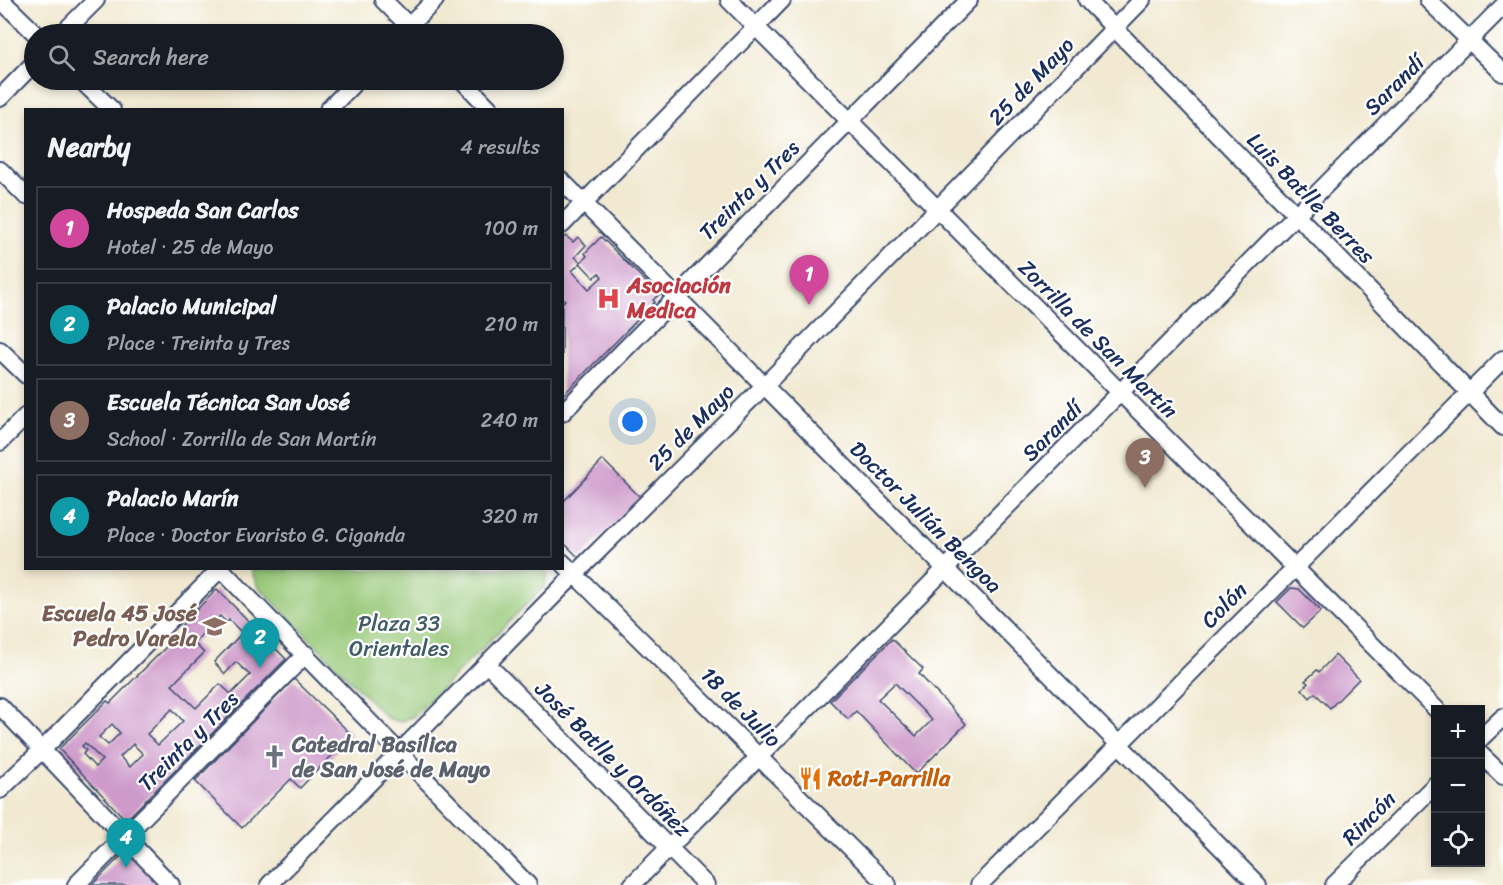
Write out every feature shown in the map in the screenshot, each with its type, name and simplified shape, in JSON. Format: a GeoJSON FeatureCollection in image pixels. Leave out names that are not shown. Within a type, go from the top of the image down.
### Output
{"type":"FeatureCollection","features":[{"type":"Feature","properties":{"kind":"street"},"geometry":{"type":"LineString","coordinates":[[1,0],[26,24]]}},
{"type":"Feature","properties":{"kind":"street"},"geometry":{"type":"LineString","coordinates":[[72,24],[96,0]]}},
{"type":"Feature","properties":{"kind":"street"},"geometry":{"type":"LineString","coordinates":[[383,0],[402,24]]}},
{"type":"Feature","properties":{"kind":"street"},"geometry":{"type":"LineString","coordinates":[[416,24],[435,0]]}},
{"type":"Feature","properties":{"kind":"street","name":"Zorrilla de San Martín"},"geometry":{"type":"LineString","coordinates":[[729,0],[1432,705]]}},
{"type":"Feature","properties":{"kind":"street"},"geometry":{"type":"LineString","coordinates":[[564,223],[782,0]]}},
{"type":"Feature","properties":{"kind":"street","name":"Treinta y Tres"},"geometry":{"type":"LineString","coordinates":[[564,411],[969,0]]}},
{"type":"Feature","properties":{"kind":"street","name":"Luis Batlle Berres"},"geometry":{"type":"LineString","coordinates":[[1087,0],[1503,427]]}},
{"type":"Feature","properties":{"kind":"street","name":"25 de Mayo"},"geometry":{"type":"LineString","coordinates":[[269,885],[488,665],[575,574],[765,386],[1142,0]]}},
{"type":"Feature","properties":{"kind":"street"},"geometry":{"type":"LineString","coordinates":[[1428,0],[1503,73]]}},
{"type":"Feature","properties":{"kind":"street","name":"Sarandí"},"geometry":{"type":"LineString","coordinates":[[632,885],[1503,6]]}},
{"type":"Feature","properties":{"kind":"street"},"geometry":{"type":"LineString","coordinates":[[0,98],[24,73]]}},
{"type":"Feature","properties":{"kind":"street"},"geometry":{"type":"LineString","coordinates":[[91,90],[110,108]]}},
{"type":"Feature","properties":{"kind":"street"},"geometry":{"type":"LineString","coordinates":[[330,108],[347,90]]}},
{"type":"Feature","properties":{"kind":"street"},"geometry":{"type":"LineString","coordinates":[[472,90],[489,108]]}},
{"type":"Feature","properties":{"kind":"street"},"geometry":{"type":"LineString","coordinates":[[0,170],[24,194]]}},
{"type":"Feature","properties":{"kind":"street","name":"Doctor Julián Bengoa"},"geometry":{"type":"LineString","coordinates":[[564,183],[1258,885]]}},
{"type":"Feature","properties":{"kind":"street"},"geometry":{"type":"LineString","coordinates":[[0,350],[24,373]]}},
{"type":"Feature","properties":{"kind":"street","name":"Colón"},"geometry":{"type":"LineString","coordinates":[[979,885],[1503,358]]}},
{"type":"Feature","properties":{"kind":"street"},"geometry":{"type":"LineString","coordinates":[[0,442],[24,418]]}},
{"type":"Feature","properties":{"kind":"street","name":"18 de Julio"},"geometry":{"type":"LineString","coordinates":[[564,564],[888,885]]}},
{"type":"Feature","properties":{"kind":"street"},"geometry":{"type":"LineString","coordinates":[[0,790],[220,570]]}},
{"type":"Feature","properties":{"kind":"street"},"geometry":{"type":"LineString","coordinates":[[222,570],[528,885]]}},
{"type":"Feature","properties":{"kind":"street","name":"Treinta y Tres"},"geometry":{"type":"LineString","coordinates":[[76,885],[306,654]]}},
{"type":"Feature","properties":{"kind":"street","name":"José Batlle y Ordóñez"},"geometry":{"type":"LineString","coordinates":[[488,665],[706,885]]}},
{"type":"Feature","properties":{"kind":"street"},"geometry":{"type":"LineString","coordinates":[[0,706],[171,885]]}},
{"type":"Feature","properties":{"kind":"street"},"geometry":{"type":"LineString","coordinates":[[1485,734],[1503,717]]}},
{"type":"Feature","properties":{"kind":"street"},"geometry":{"type":"LineString","coordinates":[[1485,759],[1503,776]]}},
{"type":"Feature","properties":{"kind":"street","name":"Rincón"},"geometry":{"type":"LineString","coordinates":[[1334,885],[1431,788]]}},
{"type":"Feature","properties":{"kind":"green space","name":"Plaza 33 Orientales"},"geometry":{"type":"Polygon","coordinates":[[[251,570],[547,570],[548,574],[545,586],[414,716],[399,722],[387,718],[257,585],[251,570]]]}},
{"type":"Feature","properties":{"kind":"building","name":"Asociación Medica"},"geometry":{"type":"Polygon","coordinates":[[[566,236],[573,242],[578,237],[586,245],[575,257],[581,262],[587,256],[585,253],[601,237],[659,295],[653,300],[655,302],[564,394],[564,238],[566,236]],[[580,263],[572,271],[589,289],[602,277],[599,273],[594,278],[580,263]]]}},
{"type":"Feature","properties":{"kind":"building"},"geometry":{"type":"Polygon","coordinates":[[[603,460],[640,497],[580,559],[564,543],[564,501],[603,460]]]}},
{"type":"Feature","properties":{"kind":"building"},"geometry":{"type":"Polygon","coordinates":[[[1291,588],[1299,589],[1321,611],[1303,628],[1277,602],[1291,588]]]}},
{"type":"Feature","properties":{"kind":"building"},"geometry":{"type":"Polygon","coordinates":[[[217,589],[286,659],[129,817],[123,817],[59,749],[107,701],[110,703],[182,631],[179,628],[217,589]],[[220,616],[194,643],[204,653],[172,685],[196,708],[220,684],[231,694],[250,675],[236,662],[225,674],[214,662],[242,633],[229,620],[227,623],[220,616]],[[172,709],[147,734],[158,745],[183,721],[172,709]],[[112,724],[99,737],[108,745],[120,733],[112,724]],[[85,743],[82,746],[86,750],[83,754],[95,767],[102,760],[85,743]],[[133,744],[120,757],[130,767],[143,754],[133,744]]]}},
{"type":"Feature","properties":{"kind":"building"},"geometry":{"type":"Polygon","coordinates":[[[892,639],[923,669],[919,674],[966,724],[916,774],[856,711],[848,719],[830,701],[892,639]],[[895,683],[878,699],[916,736],[932,720],[895,683]]]}},
{"type":"Feature","properties":{"kind":"building"},"geometry":{"type":"Polygon","coordinates":[[[1335,655],[1359,679],[1330,708],[1315,693],[1310,698],[1302,689],[1308,683],[1305,681],[1317,670],[1319,672],[1335,655]]]}},
{"type":"Feature","properties":{"kind":"building","name":"Catedral Basílica de San José de Mayo"},"geometry":{"type":"Polygon","coordinates":[[[294,679],[352,735],[300,788],[291,779],[242,828],[195,781],[294,679]]]}},
{"type":"Feature","properties":{"kind":"building"},"geometry":{"type":"Polygon","coordinates":[[[126,851],[159,885],[92,885],[126,851]]]}},
{"type":"Feature","properties":{"kind":"place","name":"Asociación Medica"},"geometry":{"type":"Point","coordinates":[609,298]}},
{"type":"Feature","properties":{"kind":"place","name":"Hospeda San Carlos"},"geometry":{"type":"Point","coordinates":[809,305]}},
{"type":"Feature","properties":{"kind":"place","name":"Escuela Técnica San José"},"geometry":{"type":"Point","coordinates":[1145,488]}},
{"type":"Feature","properties":{"kind":"place","name":"Escuela 45 José Pedro Varela"},"geometry":{"type":"Point","coordinates":[215,626]}},
{"type":"Feature","properties":{"kind":"place","name":"Palacio Municipal"},"geometry":{"type":"Point","coordinates":[260,668]}},
{"type":"Feature","properties":{"kind":"place","name":"Catedral Basílica de San José de Mayo"},"geometry":{"type":"Point","coordinates":[274,757]}},
{"type":"Feature","properties":{"kind":"place","name":"Roti-Parrilla"},"geometry":{"type":"Point","coordinates":[810,778]}},
{"type":"Feature","properties":{"kind":"place","name":"Palacio Marín"},"geometry":{"type":"Point","coordinates":[126,868]}}]}
